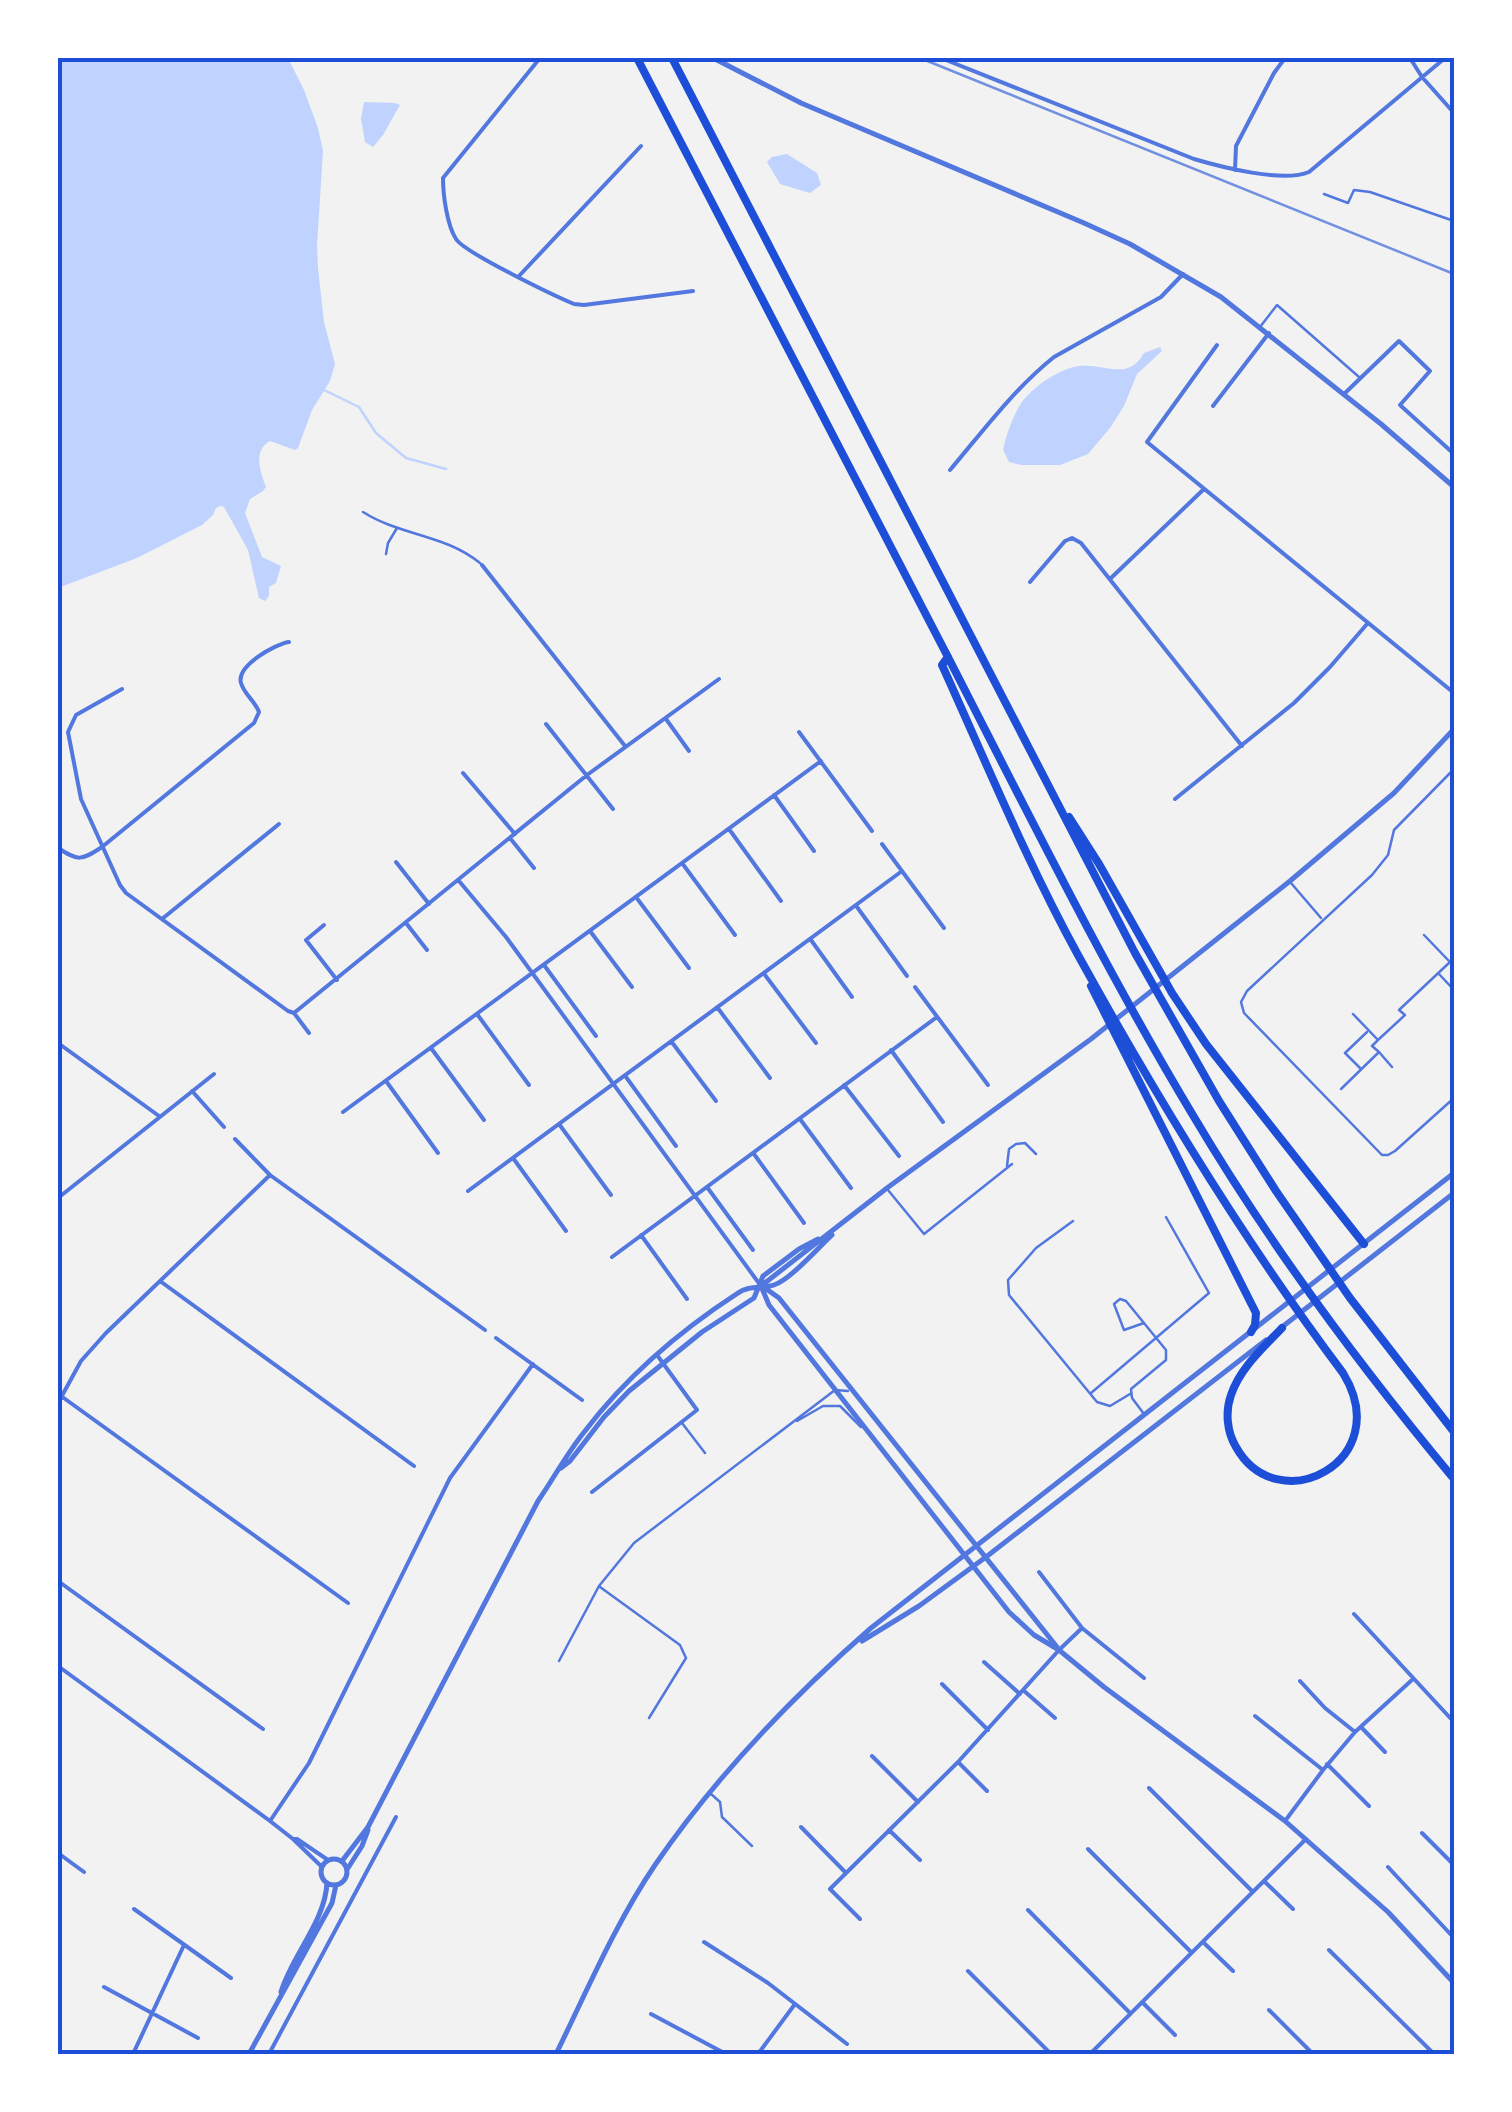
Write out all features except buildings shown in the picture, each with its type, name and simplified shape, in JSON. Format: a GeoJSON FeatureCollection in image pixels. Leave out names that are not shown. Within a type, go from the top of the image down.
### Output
{"type":"FeatureCollection","features":[{"type":"Feature","properties":{"kind":"highway"},"geometry":{"type":"LineString","coordinates":[[637,58],[1109,968],[1194,1119],[1327,1317],[1454,1478]]}},
{"type":"Feature","properties":{"kind":"highway"},"geometry":{"type":"LineString","coordinates":[[672,58],[1135,952],[1219,1101],[1350,1298],[1454,1432]]}},
{"type":"Feature","properties":{"kind":"highway"},"geometry":{"type":"LineString","coordinates":[[948,657],[942,665],[1036,872],[1078,954],[1191,1150],[1353,1391],[1358,1421],[1352,1443],[1331,1468],[1306,1479],[1278,1479],[1257,1470],[1240,1454],[1229,1428],[1228,1404],[1237,1381],[1282,1328]]}},
{"type":"Feature","properties":{"kind":"highway"},"geometry":{"type":"LineString","coordinates":[[1056,801],[1073,822],[1206,1044],[1364,1244]]}},
{"type":"Feature","properties":{"kind":"highway"},"geometry":{"type":"LineString","coordinates":[[1078,954],[1094,994],[1256,1313],[1251,1332]]}},
{"type":"Feature","properties":{"kind":"street"},"geometry":{"type":"LineString","coordinates":[[540,58],[443,178],[443,194],[455,238],[469,252],[584,305],[693,291]]}},
{"type":"Feature","properties":{"kind":"street"},"geometry":{"type":"LineString","coordinates":[[713,58],[802,103],[1084,222],[1184,274],[1260,326],[1454,486]]}},
{"type":"Feature","properties":{"kind":"street"},"geometry":{"type":"LineString","coordinates":[[941,58],[1194,159],[1235,170],[1291,176],[1309,172],[1446,58]]}},
{"type":"Feature","properties":{"kind":"street"},"geometry":{"type":"LineString","coordinates":[[1235,170],[1236,146],[1285,58]]}},
{"type":"Feature","properties":{"kind":"street"},"geometry":{"type":"LineString","coordinates":[[1410,58],[1454,113]]}},
{"type":"Feature","properties":{"kind":"street"},"geometry":{"type":"LineString","coordinates":[[519,276],[641,146]]}},
{"type":"Feature","properties":{"kind":"street"},"geometry":{"type":"LineString","coordinates":[[1324,194],[1348,202],[1354,190],[1370,192],[1454,221]]}},
{"type":"Feature","properties":{"kind":"street"},"geometry":{"type":"LineString","coordinates":[[950,470],[1039,369],[1161,296],[1184,274]]}},
{"type":"Feature","properties":{"kind":"street"},"geometry":{"type":"LineString","coordinates":[[1260,326],[1277,304],[1360,378]]}},
{"type":"Feature","properties":{"kind":"street"},"geometry":{"type":"LineString","coordinates":[[1213,406],[1270,334]]}},
{"type":"Feature","properties":{"kind":"street"},"geometry":{"type":"LineString","coordinates":[[1344,394],[1399,340],[1430,371],[1400,405],[1454,454]]}},
{"type":"Feature","properties":{"kind":"street"},"geometry":{"type":"LineString","coordinates":[[1218,345],[1147,442],[1454,693]]}},
{"type":"Feature","properties":{"kind":"street"},"geometry":{"type":"LineString","coordinates":[[1111,578],[1204,489]]}},
{"type":"Feature","properties":{"kind":"street"},"geometry":{"type":"LineString","coordinates":[[364,512],[396,528],[452,545],[482,565],[625,746]]}},
{"type":"Feature","properties":{"kind":"street"},"geometry":{"type":"LineString","coordinates":[[386,554],[396,528]]}},
{"type":"Feature","properties":{"kind":"street"},"geometry":{"type":"LineString","coordinates":[[1030,582],[1066,541],[1072,538],[1081,542],[1242,746]]}},
{"type":"Feature","properties":{"kind":"street"},"geometry":{"type":"LineString","coordinates":[[1176,799],[1294,703],[1368,622]]}},
{"type":"Feature","properties":{"kind":"street"},"geometry":{"type":"LineString","coordinates":[[58,848],[81,859],[102,847],[254,723],[259,712],[240,678],[245,668],[278,644],[289,642]]}},
{"type":"Feature","properties":{"kind":"street"},"geometry":{"type":"LineString","coordinates":[[294,1013],[587,775],[719,679]]}},
{"type":"Feature","properties":{"kind":"street"},"geometry":{"type":"LineString","coordinates":[[122,689],[76,715],[68,732],[81,800],[126,893],[294,1013],[309,1033]]}},
{"type":"Feature","properties":{"kind":"street"},"geometry":{"type":"LineString","coordinates":[[665,717],[689,751]]}},
{"type":"Feature","properties":{"kind":"street"},"geometry":{"type":"LineString","coordinates":[[546,724],[613,808]]}},
{"type":"Feature","properties":{"kind":"street"},"geometry":{"type":"LineString","coordinates":[[559,1469],[630,1391],[662,1363],[754,1298],[764,1276],[773,1268],[841,1225],[1189,962],[1394,792],[1454,730]]}},
{"type":"Feature","properties":{"kind":"street"},"geometry":{"type":"LineString","coordinates":[[800,732],[872,831]]}},
{"type":"Feature","properties":{"kind":"street"},"geometry":{"type":"LineString","coordinates":[[343,1112],[821,761]]}},
{"type":"Feature","properties":{"kind":"street"},"geometry":{"type":"LineString","coordinates":[[1454,769],[1394,830],[1388,855],[1372,874],[1248,990],[1241,1002],[1244,1013],[1382,1155],[1395,1151],[1454,1098]]}},
{"type":"Feature","properties":{"kind":"street"},"geometry":{"type":"LineString","coordinates":[[464,772],[534,868]]}},
{"type":"Feature","properties":{"kind":"street"},"geometry":{"type":"LineString","coordinates":[[774,796],[814,851]]}},
{"type":"Feature","properties":{"kind":"street"},"geometry":{"type":"LineString","coordinates":[[162,919],[278,824]]}},
{"type":"Feature","properties":{"kind":"street"},"geometry":{"type":"LineString","coordinates":[[729,829],[782,900]]}},
{"type":"Feature","properties":{"kind":"street"},"geometry":{"type":"LineString","coordinates":[[882,844],[944,928]]}},
{"type":"Feature","properties":{"kind":"street"},"geometry":{"type":"LineString","coordinates":[[396,862],[430,904]]}},
{"type":"Feature","properties":{"kind":"street"},"geometry":{"type":"LineString","coordinates":[[682,863],[736,935]]}},
{"type":"Feature","properties":{"kind":"street"},"geometry":{"type":"LineString","coordinates":[[468,1191],[902,871]]}},
{"type":"Feature","properties":{"kind":"street"},"geometry":{"type":"LineString","coordinates":[[458,880],[506,937],[614,1084],[761,1286],[769,1305],[1010,1612],[1034,1635],[1306,1838],[1388,1912],[1454,1983]]}},
{"type":"Feature","properties":{"kind":"street"},"geometry":{"type":"LineString","coordinates":[[1290,882],[1323,920]]}},
{"type":"Feature","properties":{"kind":"street"},"geometry":{"type":"LineString","coordinates":[[636,897],[689,968]]}},
{"type":"Feature","properties":{"kind":"street"},"geometry":{"type":"LineString","coordinates":[[856,905],[908,976]]}},
{"type":"Feature","properties":{"kind":"street"},"geometry":{"type":"LineString","coordinates":[[406,923],[427,950]]}},
{"type":"Feature","properties":{"kind":"street"},"geometry":{"type":"LineString","coordinates":[[324,924],[306,940],[336,980]]}},
{"type":"Feature","properties":{"kind":"street"},"geometry":{"type":"LineString","coordinates":[[590,931],[632,987]]}},
{"type":"Feature","properties":{"kind":"street"},"geometry":{"type":"LineString","coordinates":[[1424,935],[1454,968]]}},
{"type":"Feature","properties":{"kind":"street"},"geometry":{"type":"LineString","coordinates":[[810,939],[852,997]]}},
{"type":"Feature","properties":{"kind":"street"},"geometry":{"type":"LineString","coordinates":[[1392,1067],[1372,1046],[1405,1016],[1400,1010],[1450,962]]}},
{"type":"Feature","properties":{"kind":"street"},"geometry":{"type":"LineString","coordinates":[[544,965],[596,1036]]}},
{"type":"Feature","properties":{"kind":"street"},"geometry":{"type":"LineString","coordinates":[[763,973],[816,1043]]}},
{"type":"Feature","properties":{"kind":"street"},"geometry":{"type":"LineString","coordinates":[[1438,973],[1454,990]]}},
{"type":"Feature","properties":{"kind":"street"},"geometry":{"type":"LineString","coordinates":[[915,986],[988,1085]]}},
{"type":"Feature","properties":{"kind":"street"},"geometry":{"type":"LineString","coordinates":[[717,1007],[770,1078]]}},
{"type":"Feature","properties":{"kind":"street"},"geometry":{"type":"LineString","coordinates":[[477,1014],[530,1086]]}},
{"type":"Feature","properties":{"kind":"street"},"geometry":{"type":"LineString","coordinates":[[1353,1014],[1378,1040]]}},
{"type":"Feature","properties":{"kind":"street"},"geometry":{"type":"LineString","coordinates":[[612,1257],[937,1016]]}},
{"type":"Feature","properties":{"kind":"street"},"geometry":{"type":"LineString","coordinates":[[1361,1070],[1345,1053],[1369,1030]]}},
{"type":"Feature","properties":{"kind":"street"},"geometry":{"type":"LineString","coordinates":[[671,1042],[716,1100]]}},
{"type":"Feature","properties":{"kind":"street"},"geometry":{"type":"LineString","coordinates":[[58,1043],[160,1116]]}},
{"type":"Feature","properties":{"kind":"street"},"geometry":{"type":"LineString","coordinates":[[431,1048],[484,1120]]}},
{"type":"Feature","properties":{"kind":"street"},"geometry":{"type":"LineString","coordinates":[[892,1050],[944,1122]]}},
{"type":"Feature","properties":{"kind":"street"},"geometry":{"type":"LineString","coordinates":[[1341,1089],[1379,1052]]}},
{"type":"Feature","properties":{"kind":"street"},"geometry":{"type":"LineString","coordinates":[[58,1198],[214,1074]]}},
{"type":"Feature","properties":{"kind":"street"},"geometry":{"type":"LineString","coordinates":[[625,1075],[676,1146]]}},
{"type":"Feature","properties":{"kind":"street"},"geometry":{"type":"LineString","coordinates":[[386,1081],[438,1153]]}},
{"type":"Feature","properties":{"kind":"street"},"geometry":{"type":"LineString","coordinates":[[844,1085],[898,1156]]}},
{"type":"Feature","properties":{"kind":"street"},"geometry":{"type":"LineString","coordinates":[[192,1091],[224,1127]]}},
{"type":"Feature","properties":{"kind":"street"},"geometry":{"type":"LineString","coordinates":[[799,1118],[850,1188]]}},
{"type":"Feature","properties":{"kind":"street"},"geometry":{"type":"LineString","coordinates":[[559,1124],[611,1194]]}},
{"type":"Feature","properties":{"kind":"street"},"geometry":{"type":"LineString","coordinates":[[234,1139],[270,1175],[485,1330]]}},
{"type":"Feature","properties":{"kind":"street"},"geometry":{"type":"LineString","coordinates":[[1008,1168],[1008,1153],[1016,1144],[1029,1145],[1036,1154]]}},
{"type":"Feature","properties":{"kind":"street"},"geometry":{"type":"LineString","coordinates":[[752,1153],[804,1223]]}},
{"type":"Feature","properties":{"kind":"street"},"geometry":{"type":"LineString","coordinates":[[513,1158],[566,1231]]}},
{"type":"Feature","properties":{"kind":"street"},"geometry":{"type":"LineString","coordinates":[[887,1188],[924,1234],[1012,1164]]}},
{"type":"Feature","properties":{"kind":"street"},"geometry":{"type":"LineString","coordinates":[[556,2054],[615,1933],[655,1866],[710,1794],[781,1712],[846,1650],[977,1545],[1454,1173]]}},
{"type":"Feature","properties":{"kind":"street"},"geometry":{"type":"LineString","coordinates":[[58,1403],[82,1361],[106,1333],[270,1175]]}},
{"type":"Feature","properties":{"kind":"street"},"geometry":{"type":"LineString","coordinates":[[707,1187],[753,1250]]}},
{"type":"Feature","properties":{"kind":"street"},"geometry":{"type":"LineString","coordinates":[[846,1650],[919,1606],[986,1557],[1454,1193]]}},
{"type":"Feature","properties":{"kind":"street"},"geometry":{"type":"LineString","coordinates":[[1090,1394],[1209,1294],[1166,1217]]}},
{"type":"Feature","properties":{"kind":"street"},"geometry":{"type":"LineString","coordinates":[[1073,1221],[1036,1248],[1008,1280],[1009,1296],[1090,1394],[1100,1404],[1110,1406],[1130,1394],[1166,1360],[1166,1350],[1144,1323],[1126,1302],[1120,1299],[1114,1304],[1124,1330],[1144,1323]]}},
{"type":"Feature","properties":{"kind":"street"},"geometry":{"type":"LineString","coordinates":[[342,1861],[368,1827],[538,1501],[601,1411],[657,1355],[743,1289],[772,1286],[783,1280],[841,1225]]}},
{"type":"Feature","properties":{"kind":"street"},"geometry":{"type":"LineString","coordinates":[[641,1235],[687,1299]]}},
{"type":"Feature","properties":{"kind":"street"},"geometry":{"type":"LineString","coordinates":[[1364,1244],[1372,1257]]}},
{"type":"Feature","properties":{"kind":"street"},"geometry":{"type":"LineString","coordinates":[[160,1282],[414,1466]]}},
{"type":"Feature","properties":{"kind":"street"},"geometry":{"type":"LineString","coordinates":[[761,1286],[779,1298],[844,1377],[1058,1650]]}},
{"type":"Feature","properties":{"kind":"street"},"geometry":{"type":"LineString","coordinates":[[496,1338],[582,1400]]}},
{"type":"Feature","properties":{"kind":"street"},"geometry":{"type":"LineString","coordinates":[[592,1492],[697,1410],[657,1355]]}},
{"type":"Feature","properties":{"kind":"street"},"geometry":{"type":"LineString","coordinates":[[270,1821],[309,1764],[450,1478],[532,1364]]}},
{"type":"Feature","properties":{"kind":"street"},"geometry":{"type":"LineString","coordinates":[[559,1661],[599,1586],[634,1543],[834,1388],[855,1391]]}},
{"type":"Feature","properties":{"kind":"street"},"geometry":{"type":"LineString","coordinates":[[1130,1394],[1145,1415]]}},
{"type":"Feature","properties":{"kind":"street"},"geometry":{"type":"LineString","coordinates":[[61,1396],[348,1604]]}},
{"type":"Feature","properties":{"kind":"street"},"geometry":{"type":"LineString","coordinates":[[786,1426],[823,1406],[840,1406],[875,1441]]}},
{"type":"Feature","properties":{"kind":"street"},"geometry":{"type":"LineString","coordinates":[[681,1422],[705,1452]]}},
{"type":"Feature","properties":{"kind":"street"},"geometry":{"type":"LineString","coordinates":[[1039,1572],[1082,1628],[1144,1678]]}},
{"type":"Feature","properties":{"kind":"street"},"geometry":{"type":"LineString","coordinates":[[58,1581],[263,1730]]}},
{"type":"Feature","properties":{"kind":"street"},"geometry":{"type":"LineString","coordinates":[[599,1586],[680,1645],[686,1658],[649,1718]]}},
{"type":"Feature","properties":{"kind":"street"},"geometry":{"type":"LineString","coordinates":[[1354,1614],[1453,1720]]}},
{"type":"Feature","properties":{"kind":"street"},"geometry":{"type":"LineString","coordinates":[[860,1919],[830,1889],[958,1762],[1082,1628]]}},
{"type":"Feature","properties":{"kind":"street"},"geometry":{"type":"LineString","coordinates":[[984,1662],[1055,1718]]}},
{"type":"Feature","properties":{"kind":"street"},"geometry":{"type":"LineString","coordinates":[[58,1666],[270,1821],[322,1868]]}},
{"type":"Feature","properties":{"kind":"street"},"geometry":{"type":"LineString","coordinates":[[1285,1821],[1355,1732],[1413,1679]]}},
{"type":"Feature","properties":{"kind":"street"},"geometry":{"type":"LineString","coordinates":[[1300,1680],[1325,1708],[1355,1732]]}},
{"type":"Feature","properties":{"kind":"street"},"geometry":{"type":"LineString","coordinates":[[942,1684],[988,1730]]}},
{"type":"Feature","properties":{"kind":"street"},"geometry":{"type":"LineString","coordinates":[[1255,1716],[1322,1770]]}},
{"type":"Feature","properties":{"kind":"street"},"geometry":{"type":"LineString","coordinates":[[1360,1727],[1385,1752]]}},
{"type":"Feature","properties":{"kind":"street"},"geometry":{"type":"LineString","coordinates":[[872,1756],[918,1802]]}},
{"type":"Feature","properties":{"kind":"street"},"geometry":{"type":"LineString","coordinates":[[958,1762],[987,1791]]}},
{"type":"Feature","properties":{"kind":"street"},"geometry":{"type":"LineString","coordinates":[[1328,1764],[1369,1806]]}},
{"type":"Feature","properties":{"kind":"street"},"geometry":{"type":"LineString","coordinates":[[1149,1788],[1253,1892]]}},
{"type":"Feature","properties":{"kind":"street"},"geometry":{"type":"LineString","coordinates":[[710,1794],[720,1802],[722,1817],[752,1846]]}},
{"type":"Feature","properties":{"kind":"street"},"geometry":{"type":"LineString","coordinates":[[269,2054],[396,1817]]}},
{"type":"Feature","properties":{"kind":"street"},"geometry":{"type":"LineString","coordinates":[[347,1869],[334,1858],[322,1868],[322,1876],[336,1884],[344,1880],[368,1827]]}},
{"type":"Feature","properties":{"kind":"street"},"geometry":{"type":"LineString","coordinates":[[800,1827],[846,1873]]}},
{"type":"Feature","properties":{"kind":"street"},"geometry":{"type":"LineString","coordinates":[[889,1830],[920,1860]]}},
{"type":"Feature","properties":{"kind":"street"},"geometry":{"type":"LineString","coordinates":[[1422,1832],[1454,1865]]}},
{"type":"Feature","properties":{"kind":"street"},"geometry":{"type":"LineString","coordinates":[[292,1838],[328,1860]]}},
{"type":"Feature","properties":{"kind":"street"},"geometry":{"type":"LineString","coordinates":[[1090,2054],[1306,1838]]}},
{"type":"Feature","properties":{"kind":"street"},"geometry":{"type":"LineString","coordinates":[[1088,1849],[1192,1952]]}},
{"type":"Feature","properties":{"kind":"street"},"geometry":{"type":"LineString","coordinates":[[58,1852],[84,1872]]}},
{"type":"Feature","properties":{"kind":"street"},"geometry":{"type":"LineString","coordinates":[[1388,1867],[1454,1938]]}},
{"type":"Feature","properties":{"kind":"street"},"geometry":{"type":"LineString","coordinates":[[1264,1880],[1292,1910]]}},
{"type":"Feature","properties":{"kind":"street"},"geometry":{"type":"LineString","coordinates":[[310,1939],[324,1904],[327,1882]]}},
{"type":"Feature","properties":{"kind":"street"},"geometry":{"type":"LineString","coordinates":[[249,2054],[284,1982],[332,1903],[336,1884]]}},
{"type":"Feature","properties":{"kind":"street"},"geometry":{"type":"LineString","coordinates":[[134,1909],[231,1978]]}},
{"type":"Feature","properties":{"kind":"street"},"geometry":{"type":"LineString","coordinates":[[1028,1910],[1131,2014]]}},
{"type":"Feature","properties":{"kind":"street"},"geometry":{"type":"LineString","coordinates":[[310,1939],[326,1948]]}},
{"type":"Feature","properties":{"kind":"street"},"geometry":{"type":"LineString","coordinates":[[1203,1941],[1233,1971]]}},
{"type":"Feature","properties":{"kind":"street"},"geometry":{"type":"LineString","coordinates":[[704,1942],[768,1983],[846,2044]]}},
{"type":"Feature","properties":{"kind":"street"},"geometry":{"type":"LineString","coordinates":[[133,2054],[184,1945]]}},
{"type":"Feature","properties":{"kind":"street"},"geometry":{"type":"LineString","coordinates":[[1329,1950],[1434,2054]]}},
{"type":"Feature","properties":{"kind":"street"},"geometry":{"type":"LineString","coordinates":[[968,1971],[1051,2054]]}},
{"type":"Feature","properties":{"kind":"street"},"geometry":{"type":"LineString","coordinates":[[104,1987],[198,2038]]}},
{"type":"Feature","properties":{"kind":"street"},"geometry":{"type":"LineString","coordinates":[[1142,2002],[1175,2035]]}},
{"type":"Feature","properties":{"kind":"street"},"geometry":{"type":"LineString","coordinates":[[758,2054],[795,2004]]}},
{"type":"Feature","properties":{"kind":"street"},"geometry":{"type":"LineString","coordinates":[[1269,2010],[1314,2054]]}},
{"type":"Feature","properties":{"kind":"street"},"geometry":{"type":"LineString","coordinates":[[651,2014],[726,2054]]}},
{"type":"Feature","properties":{"kind":"water"},"geometry":{"type":"Polygon","coordinates":[[[58,58],[288,58],[304,90],[323,151],[318,268],[324,322],[335,364],[298,448],[270,441],[261,450],[260,468],[266,487],[250,499],[245,513],[262,557],[281,566],[265,601],[259,598],[248,550],[221,506],[202,525],[137,558],[58,588],[58,58]]]}},
{"type":"Feature","properties":{"kind":"water"},"geometry":{"type":"Polygon","coordinates":[[[364,102],[400,105],[373,147],[365,142],[361,119],[364,102]]]}},
{"type":"Feature","properties":{"kind":"water"},"geometry":{"type":"Polygon","coordinates":[[[787,154],[817,173],[821,185],[810,193],[780,184],[767,162],[787,154]]]}},
{"type":"Feature","properties":{"kind":"water"},"geometry":{"type":"Polygon","coordinates":[[[1160,347],[1162,351],[1137,374],[1124,406],[1088,454],[1060,465],[1009,462],[1003,450],[1010,427],[1020,405],[1038,386],[1079,366],[1131,367],[1144,353],[1160,347]]]}},
{"type":"Feature","properties":{"kind":"waterway"},"geometry":{"type":"LineString","coordinates":[[324,390],[359,407],[376,433],[406,458],[446,469]]}},
{"type":"Feature","properties":{"kind":"tram line"},"geometry":{"type":"LineString","coordinates":[[920,58],[1454,274]]}}]}
